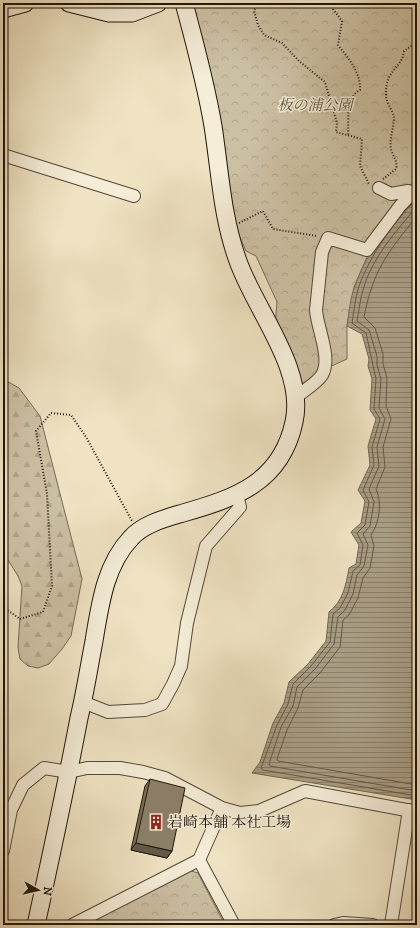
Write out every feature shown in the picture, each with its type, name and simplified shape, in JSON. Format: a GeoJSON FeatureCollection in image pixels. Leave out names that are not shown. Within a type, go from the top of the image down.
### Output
{"type":"FeatureCollection","features":[{"type":"Feature","properties":{"kind":"street"},"geometry":{"type":"LineString","coordinates":[[3,9],[25,3]]}},
{"type":"Feature","properties":{"kind":"street"},"geometry":{"type":"LineString","coordinates":[[69,3],[109,13],[132,13],[158,3]]}},
{"type":"Feature","properties":{"kind":"street"},"geometry":{"type":"LineString","coordinates":[[36,925],[69,772],[105,584],[123,549],[131,538],[138,532],[162,519],[224,501],[237,495],[270,471],[289,439],[295,421],[295,398],[289,368],[247,284],[237,259],[223,200],[205,86],[184,3]]}},
{"type":"Feature","properties":{"kind":"street"},"geometry":{"type":"LineString","coordinates":[[3,154],[134,196]]}},
{"type":"Feature","properties":{"kind":"street"},"geometry":{"type":"LineString","coordinates":[[379,188],[391,194],[408,191],[400,206]]}},
{"type":"Feature","properties":{"kind":"street"},"geometry":{"type":"LineString","coordinates":[[295,398],[322,376],[325,366],[323,340],[316,310],[322,252],[328,238],[367,250],[400,206],[417,188]]}},
{"type":"Feature","properties":{"kind":"street"},"geometry":{"type":"LineString","coordinates":[[83,702],[108,712],[145,710],[162,704],[181,666],[187,623],[206,546],[240,507],[237,495]]}},
{"type":"Feature","properties":{"kind":"street"},"geometry":{"type":"LineString","coordinates":[[3,851],[11,810],[23,785],[44,768],[69,772],[87,768],[120,768],[158,776],[172,781],[222,808],[240,813],[259,811],[305,791],[413,811],[391,925]]}},
{"type":"Feature","properties":{"kind":"street"},"geometry":{"type":"LineString","coordinates":[[72,925],[199,860],[222,808]]}},
{"type":"Feature","properties":{"kind":"street"},"geometry":{"type":"LineString","coordinates":[[199,860],[234,925]]}},
{"type":"Feature","properties":{"kind":"street"},"geometry":{"type":"LineString","coordinates":[[334,925],[343,923],[373,925]]}},
{"type":"Feature","properties":{"kind":"path"},"geometry":{"type":"LineString","coordinates":[[257,3],[254,11],[258,25],[264,35],[282,43],[299,61],[325,82],[337,123],[336,132],[362,140],[360,166],[370,184],[379,188],[380,182],[396,169],[397,163],[391,149],[391,132],[394,117],[386,96],[387,80],[392,70],[403,58],[404,51],[417,42]]}},
{"type":"Feature","properties":{"kind":"path"},"geometry":{"type":"LineString","coordinates":[[332,3],[333,9],[342,21],[338,45],[356,69],[361,83],[360,90],[354,93],[349,105],[348,136]]}},
{"type":"Feature","properties":{"kind":"path"},"geometry":{"type":"LineString","coordinates":[[229,228],[264,211],[273,229],[328,238]]}},
{"type":"Feature","properties":{"kind":"path"},"geometry":{"type":"LineString","coordinates":[[3,607],[20,619],[43,612],[52,586],[47,494],[36,431],[50,413],[71,415],[86,437],[118,498],[138,532]]}},
{"type":"Feature","properties":{"kind":"green space","name":"板の浦公園"},"geometry":{"type":"Polygon","coordinates":[[[188,3],[417,3],[417,194],[367,257],[354,287],[347,326],[347,359],[325,369],[300,389],[275,327],[277,302],[256,256],[246,251],[235,226],[188,3]]]}},
{"type":"Feature","properties":{"kind":"green space"},"geometry":{"type":"Polygon","coordinates":[[[3,379],[19,388],[40,416],[82,579],[71,636],[49,664],[38,668],[28,666],[20,659],[18,647],[22,586],[18,576],[3,552],[3,379]]]}},
{"type":"Feature","properties":{"kind":"green space"},"geometry":{"type":"Polygon","coordinates":[[[185,869],[198,873],[225,925],[84,925],[185,869]]]}},
{"type":"Feature","properties":{"kind":"water"},"geometry":{"type":"Polygon","coordinates":[[[417,194],[417,800],[252,773],[260,762],[273,723],[284,703],[289,682],[308,664],[326,641],[329,612],[341,598],[349,568],[356,564],[359,545],[351,532],[361,523],[365,501],[358,490],[370,465],[368,446],[376,419],[370,410],[372,379],[368,366],[369,359],[362,334],[347,326],[350,306],[353,291],[366,260],[399,215],[417,194]]]}},
{"type":"Feature","properties":{"kind":"building","name":"岩崎本舗 本社工場"},"geometry":{"type":"Polygon","coordinates":[[[150,779],[185,788],[172,851],[136,843],[150,779]]]}},
{"type":"Feature","properties":{"kind":"place","name":"岩崎本舗 本社工場"},"geometry":{"type":"Point","coordinates":[156,822]}}]}
